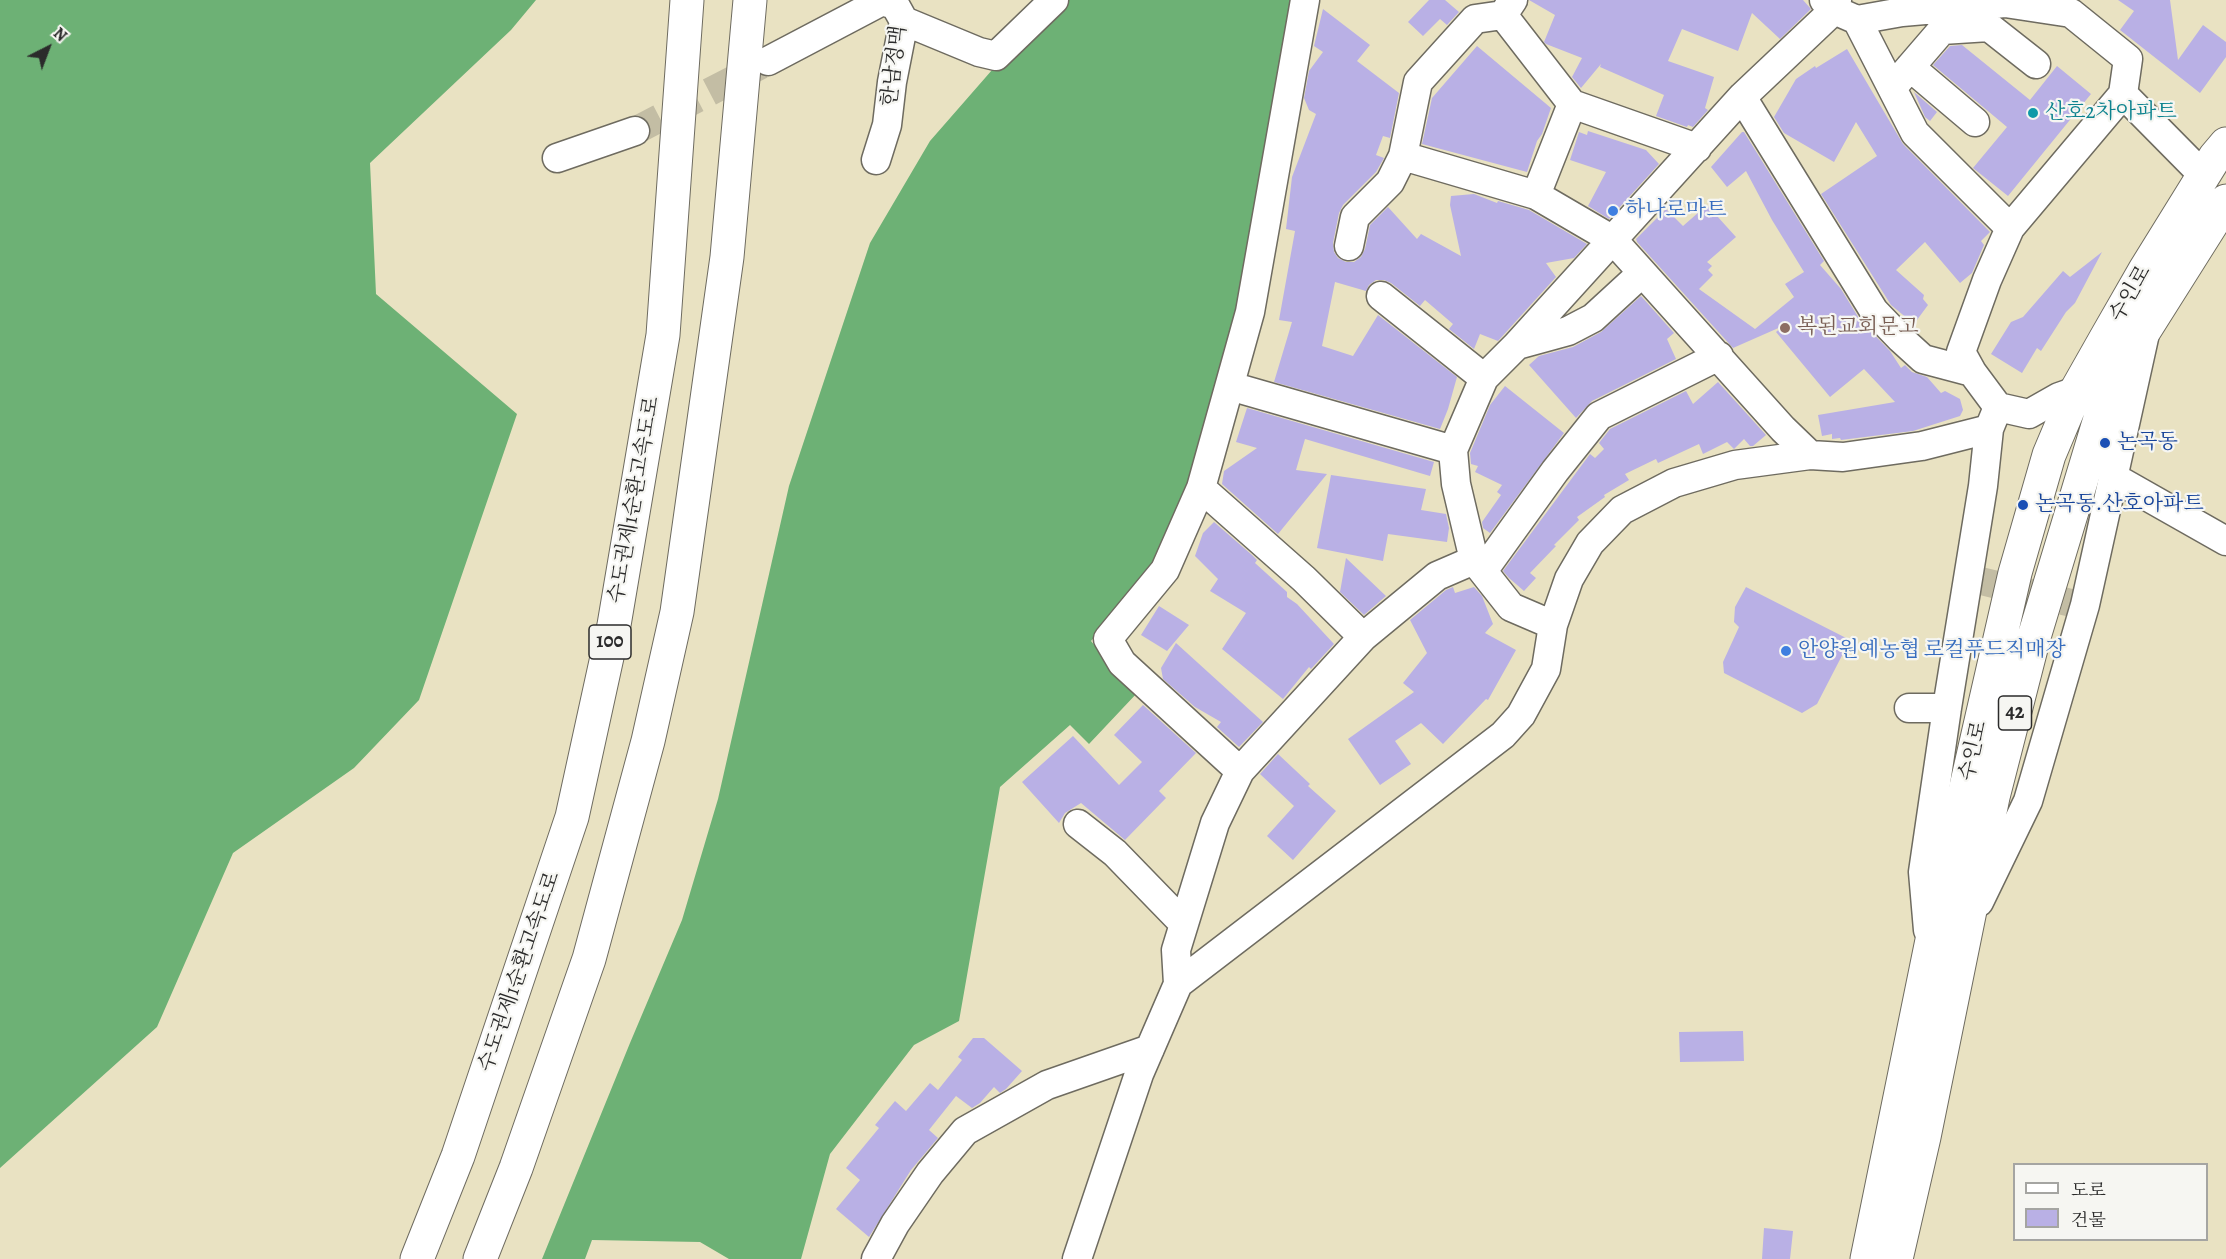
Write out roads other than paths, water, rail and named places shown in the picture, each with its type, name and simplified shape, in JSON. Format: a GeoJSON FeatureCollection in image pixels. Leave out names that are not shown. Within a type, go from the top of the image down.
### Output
{"type":"FeatureCollection","features":[{"type":"Feature","properties":{"kind":"main road","name":"수도권제1순환고속도로"},"geometry":{"type":"LineString","coordinates":[[417,1259],[458,1156],[572,817],[614,625],[663,335],[687,0]]}},
{"type":"Feature","properties":{"kind":"main road"},"geometry":{"type":"LineString","coordinates":[[480,1259],[516,1168],[589,958],[648,741],[677,612],[726,257],[750,0]]}},
{"type":"Feature","properties":{"kind":"main road","name":"수인로"},"geometry":{"type":"LineString","coordinates":[[1867,1259],[1930,950],[2015,573],[2049,455],[2076,391],[2145,270],[2226,144]]}},
{"type":"Feature","properties":{"kind":"main road","name":"수인로"},"geometry":{"type":"LineString","coordinates":[[1896,1259],[1924,1137],[1994,797],[2034,637],[2102,412],[2122,366],[2226,201]]}},
{"type":"Feature","properties":{"kind":"street"},"geometry":{"type":"LineString","coordinates":[[898,9],[979,52],[996,56],[1053,0]]}},
{"type":"Feature","properties":{"kind":"street"},"geometry":{"type":"LineString","coordinates":[[1240,771],[1122,663],[1108,639],[1164,570],[1201,488],[1250,312],[1305,0]]}},
{"type":"Feature","properties":{"kind":"street","name":"한남정맥"},"geometry":{"type":"LineString","coordinates":[[768,61],[882,2],[898,9],[887,125],[876,160]]}},
{"type":"Feature","properties":{"kind":"street"},"geometry":{"type":"LineString","coordinates":[[1553,626],[1511,607],[1478,565],[1456,484],[1453,450],[1484,378],[1517,345],[1742,97],[1838,8],[1902,12],[2005,3],[2071,13],[2128,59],[2123,93],[2010,228],[1987,280],[1961,352],[1994,418],[1975,580],[1947,708],[1923,872],[1930,950]]}},
{"type":"Feature","properties":{"kind":"street"},"geometry":{"type":"LineString","coordinates":[[1349,246],[1355,217],[1390,182],[1403,156],[1418,82],[1475,20],[1508,8],[1572,104],[1697,148]]}},
{"type":"Feature","properties":{"kind":"street"},"geometry":{"type":"LineString","coordinates":[[1838,8],[1892,88],[1915,133],[2010,228]]}},
{"type":"Feature","properties":{"kind":"street"},"geometry":{"type":"LineString","coordinates":[[1892,88],[1942,30],[1989,27],[2036,64]]}},
{"type":"Feature","properties":{"kind":"street"},"geometry":{"type":"LineString","coordinates":[[1910,67],[1975,122]]}},
{"type":"Feature","properties":{"kind":"street"},"geometry":{"type":"LineString","coordinates":[[2123,93],[2204,176]]}},
{"type":"Feature","properties":{"kind":"street"},"geometry":{"type":"LineString","coordinates":[[1742,97],[1874,311],[1923,358],[1972,372]]}},
{"type":"Feature","properties":{"kind":"street"},"geometry":{"type":"LineString","coordinates":[[1536,195],[1572,104]]}},
{"type":"Feature","properties":{"kind":"street"},"geometry":{"type":"LineString","coordinates":[[557,158],[635,131]]}},
{"type":"Feature","properties":{"kind":"street"},"geometry":{"type":"LineString","coordinates":[[1403,156],[1536,195],[1613,240],[1783,429],[1810,455]]}},
{"type":"Feature","properties":{"kind":"street"},"geometry":{"type":"LineString","coordinates":[[1517,345],[1568,331],[1593,318],[1642,273]]}},
{"type":"Feature","properties":{"kind":"street"},"geometry":{"type":"LineString","coordinates":[[1381,296],[1484,378]]}},
{"type":"Feature","properties":{"kind":"street"},"geometry":{"type":"LineString","coordinates":[[1966,929],[2028,801],[2113,477],[2146,327]]}},
{"type":"Feature","properties":{"kind":"street"},"geometry":{"type":"LineString","coordinates":[[1077,1259],[1139,1074],[1178,984],[1176,950],[1215,823],[1240,771],[1363,637],[1437,576],[1478,565],[1599,416],[1719,356]]}},
{"type":"Feature","properties":{"kind":"street"},"geometry":{"type":"LineString","coordinates":[[1230,386],[1453,450]]}},
{"type":"Feature","properties":{"kind":"street"},"geometry":{"type":"LineString","coordinates":[[1178,984],[1503,735],[1521,715],[1546,669],[1553,626],[1569,579],[1590,543],[1622,510],[1674,483],[1735,465],[1810,455],[1843,457],[1922,446],[1994,418],[2029,414],[2059,397],[2076,391]]}},
{"type":"Feature","properties":{"kind":"street"},"geometry":{"type":"LineString","coordinates":[[2113,477],[2226,540]]}},
{"type":"Feature","properties":{"kind":"street"},"geometry":{"type":"LineString","coordinates":[[1201,488],[1304,579],[1363,637]]}},
{"type":"Feature","properties":{"kind":"street"},"geometry":{"type":"LineString","coordinates":[[1909,708],[1947,708]]}},
{"type":"Feature","properties":{"kind":"street"},"geometry":{"type":"LineString","coordinates":[[1078,824],[1115,853],[1184,924]]}},
{"type":"Feature","properties":{"kind":"street"},"geometry":{"type":"LineString","coordinates":[[876,1259],[895,1224],[918,1190],[965,1131],[1047,1085],[1150,1049]]}},
{"type":"Feature","properties":{"kind":"tunnel"},"geometry":{"type":"LineString","coordinates":[[635,131],[761,65]]}},
{"type":"Feature","properties":{"kind":"tunnel"},"geometry":{"type":"LineString","coordinates":[[1981,581],[2071,603]]}},
{"type":"Feature","properties":{"kind":"place","name":"산호2차아파트"},"geometry":{"type":"Point","coordinates":[2033,113]}},
{"type":"Feature","properties":{"kind":"place","name":"하나로마트"},"geometry":{"type":"Point","coordinates":[1613,211]}},
{"type":"Feature","properties":{"kind":"place","name":"복된교회문고"},"geometry":{"type":"Point","coordinates":[1785,328]}},
{"type":"Feature","properties":{"kind":"place","name":"논곡동"},"geometry":{"type":"Point","coordinates":[2105,443]}},
{"type":"Feature","properties":{"kind":"place","name":"논곡동.산호아파트"},"geometry":{"type":"Point","coordinates":[2023,505]}},
{"type":"Feature","properties":{"kind":"place","name":"안양원예농협 로컬푸드직매장"},"geometry":{"type":"Point","coordinates":[1786,651]}}]}
